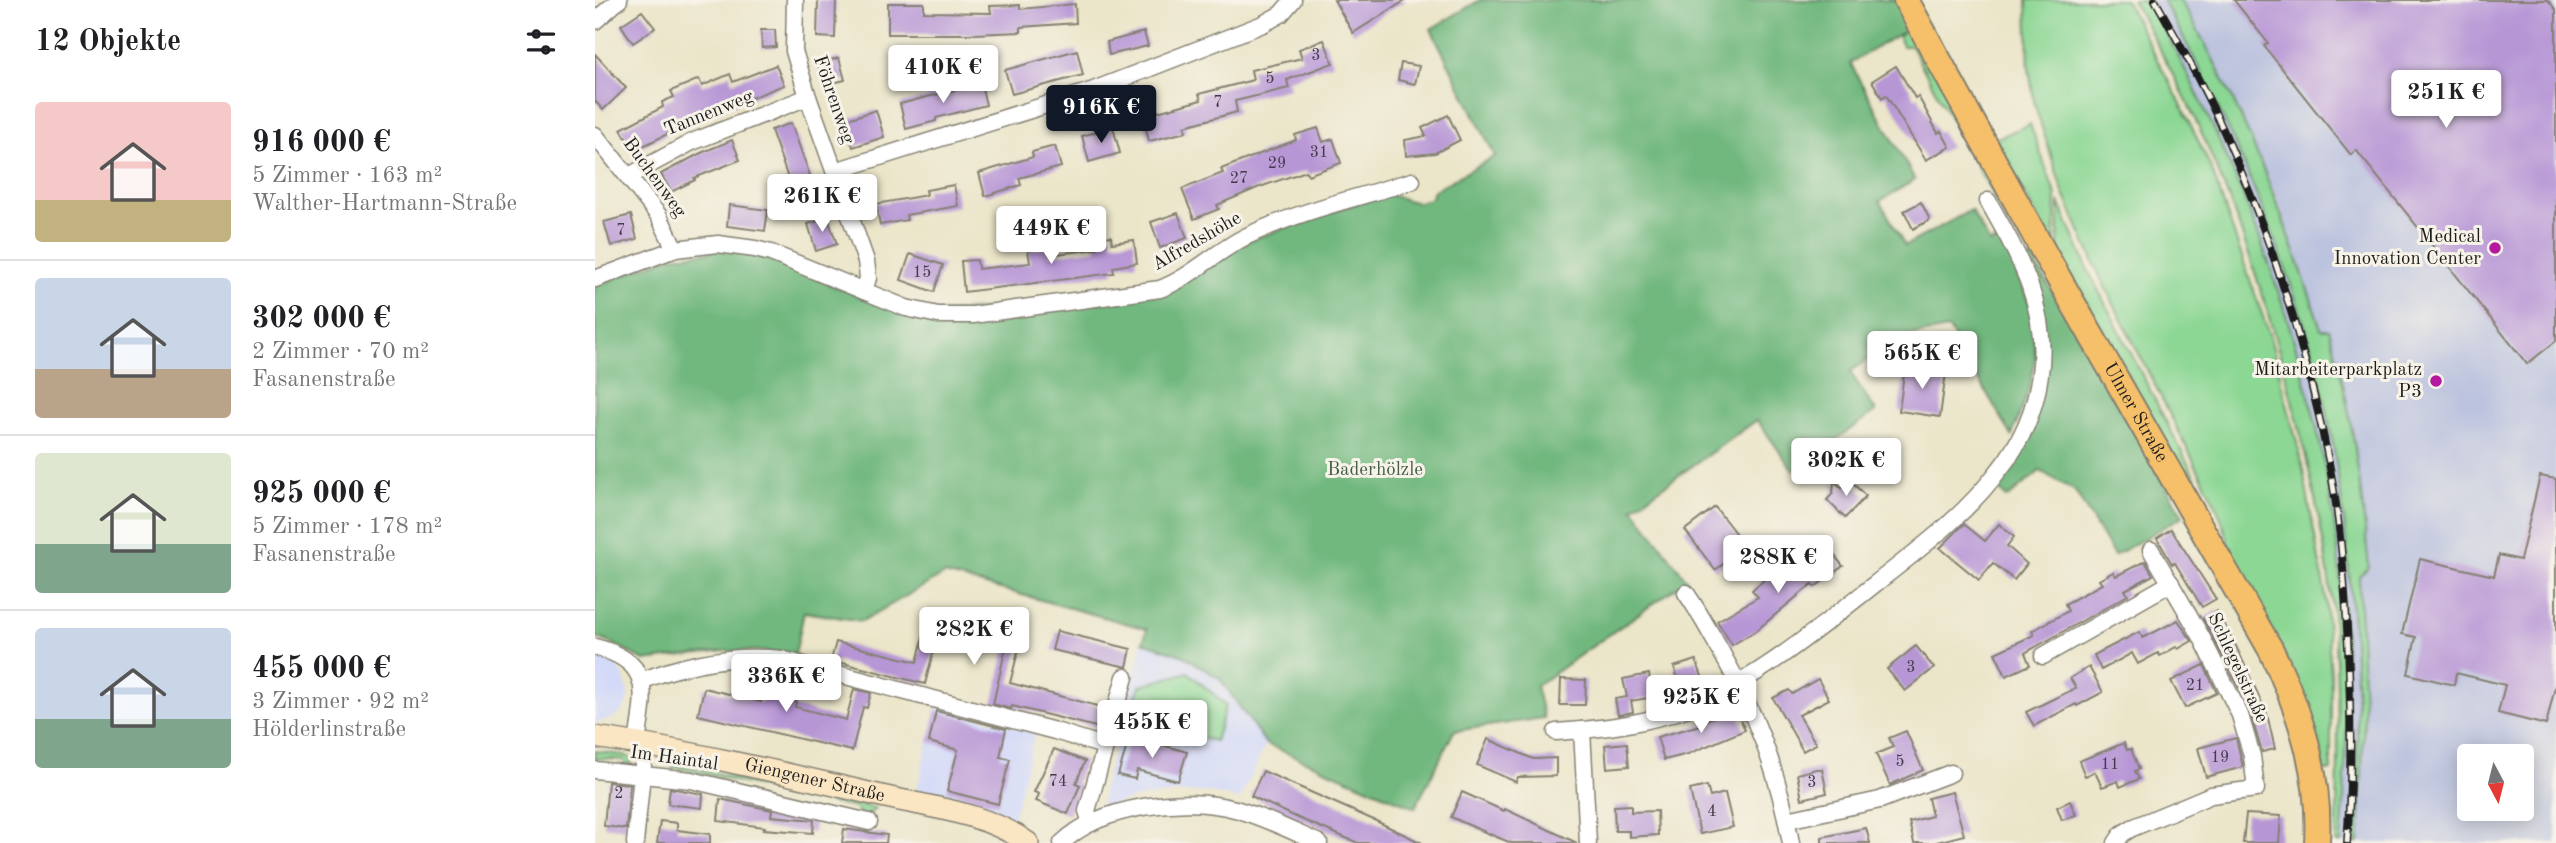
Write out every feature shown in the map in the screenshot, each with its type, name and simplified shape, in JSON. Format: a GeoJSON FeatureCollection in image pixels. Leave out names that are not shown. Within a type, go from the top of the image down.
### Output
{"type":"FeatureCollection","features":[{"type":"Feature","properties":{"kind":"main road","name":"Ulmer Straße"},"geometry":{"type":"LineString","coordinates":[[1906,0],[2035,237],[2271,650],[2295,705],[2308,746],[2316,800],[2317,843]]}},
{"type":"Feature","properties":{"kind":"main road","name":"Giengener Straße"},"geometry":{"type":"LineString","coordinates":[[595,737],[765,767],[993,823],[1028,843]]}},
{"type":"Feature","properties":{"kind":"street"},"geometry":{"type":"LineString","coordinates":[[595,21],[619,0]]}},
{"type":"Feature","properties":{"kind":"street","name":"Föhrenweg"},"geometry":{"type":"LineString","coordinates":[[795,0],[794,51],[868,269],[865,291]]}},
{"type":"Feature","properties":{"kind":"street"},"geometry":{"type":"LineString","coordinates":[[835,171],[1135,75],[1263,24],[1281,14],[1293,0]]}},
{"type":"Feature","properties":{"kind":"street","name":"Tannenweg"},"geometry":{"type":"LineString","coordinates":[[629,176],[692,142],[808,97]]}},
{"type":"Feature","properties":{"kind":"street","name":"Buchenweg"},"geometry":{"type":"LineString","coordinates":[[595,135],[659,216],[675,249]]}},
{"type":"Feature","properties":{"kind":"street","name":"Alfredshöhe"},"geometry":{"type":"LineString","coordinates":[[595,279],[675,249],[718,244],[755,249],[789,260],[906,308],[954,316],[1151,291],[1170,285],[1221,251],[1269,227],[1412,181]]}},
{"type":"Feature","properties":{"kind":"street"},"geometry":{"type":"LineString","coordinates":[[1556,732],[1635,723],[1679,712],[1739,683],[1846,607],[1956,516],[1999,471],[2023,432],[2037,394],[2041,372],[2041,328],[2035,296],[2022,263],[1988,201]]}},
{"type":"Feature","properties":{"kind":"street","name":"Schlegelstraße"},"geometry":{"type":"LineString","coordinates":[[2116,843],[2131,828],[2202,799],[2221,793],[2256,789],[2252,756],[2240,715],[2201,636],[2151,550]]}},
{"type":"Feature","properties":{"kind":"street"},"geometry":{"type":"LineString","coordinates":[[2043,656],[2171,583]]}},
{"type":"Feature","properties":{"kind":"street"},"geometry":{"type":"LineString","coordinates":[[1686,593],[1739,683],[1766,744],[1791,843]]}},
{"type":"Feature","properties":{"kind":"street"},"geometry":{"type":"LineString","coordinates":[[595,647],[611,651],[628,660],[641,681],[642,774],[635,843]]}},
{"type":"Feature","properties":{"kind":"street"},"geometry":{"type":"LineString","coordinates":[[641,681],[678,667],[716,660],[781,659],[1104,746]]}},
{"type":"Feature","properties":{"kind":"street"},"geometry":{"type":"LineString","coordinates":[[1091,823],[1087,811],[1125,677]]}},
{"type":"Feature","properties":{"kind":"street"},"geometry":{"type":"LineString","coordinates":[[1582,730],[1588,843]]}},
{"type":"Feature","properties":{"kind":"street","name":"Im Haintal"},"geometry":{"type":"LineString","coordinates":[[595,770],[691,780],[869,822]]}},
{"type":"Feature","properties":{"kind":"street"},"geometry":{"type":"LineString","coordinates":[[1787,820],[1880,800],[1951,773]]}},
{"type":"Feature","properties":{"kind":"street"},"geometry":{"type":"LineString","coordinates":[[1062,843],[1091,823],[1144,807],[1204,804],[1244,812],[1319,843]]}},
{"type":"Feature","properties":{"kind":"shaded area"},"geometry":{"type":"Polygon","coordinates":[[[2148,0],[2163,0],[2224,117],[2270,230],[2306,331],[2328,420],[2342,503],[2356,665],[2357,769],[2353,843],[2341,843],[2346,748],[2342,611],[2324,464],[2285,315],[2239,184],[2198,93],[2148,0]]]}},
{"type":"Feature","properties":{"kind":"shaded area"},"geometry":{"type":"Polygon","coordinates":[[[2180,0],[2556,0],[2556,843],[2359,843],[2364,678],[2359,576],[2363,512],[2339,364],[2329,329],[2322,330],[2278,201],[2240,113],[2180,0]]]}},
{"type":"Feature","properties":{"kind":"shaded area"},"geometry":{"type":"Polygon","coordinates":[[[1143,642],[1184,656],[1220,679],[1266,744],[1240,799],[1208,792],[1176,793],[1135,798],[1101,807],[1103,790],[1143,642]]]}},
{"type":"Feature","properties":{"kind":"shaded area"},"geometry":{"type":"Polygon","coordinates":[[[595,656],[609,660],[616,666],[623,675],[628,694],[621,712],[613,718],[595,723],[595,656]]]}},
{"type":"Feature","properties":{"kind":"shaded area"},"geometry":{"type":"Polygon","coordinates":[[[936,706],[1035,733],[1012,823],[916,794],[936,706]]]}},
{"type":"Feature","properties":{"kind":"green space","name":"Baderhölzle"},"geometry":{"type":"Polygon","coordinates":[[[1480,0],[1899,0],[1913,26],[1850,63],[1915,180],[1880,201],[1905,246],[1971,210],[1990,244],[2002,237],[2032,310],[2035,356],[2030,386],[2012,436],[1949,329],[1896,338],[1850,372],[1876,411],[1793,470],[1757,420],[1633,508],[1687,580],[1536,686],[1544,718],[1454,731],[1415,808],[1266,744],[1220,679],[1184,656],[1143,642],[1147,629],[945,574],[862,621],[804,612],[795,655],[724,651],[644,661],[595,637],[595,286],[670,257],[722,250],[766,258],[902,314],[1126,301],[1253,239],[1384,194],[1414,202],[1425,201],[1431,198],[1433,191],[1495,156],[1431,29],[1480,0]]]}},
{"type":"Feature","properties":{"kind":"green space"},"geometry":{"type":"Polygon","coordinates":[[[2027,0],[2125,0],[2179,100],[2211,168],[2270,337],[2301,459],[2325,593],[2331,674],[2331,771],[2324,771],[2311,715],[2286,658],[2228,552],[2227,536],[2216,505],[2102,281],[2063,192],[2035,106],[2029,69],[2027,0]]]}},
{"type":"Feature","properties":{"kind":"green space"},"geometry":{"type":"Polygon","coordinates":[[[2132,0],[2148,0],[2178,55],[2231,167],[2276,283],[2311,402],[2332,510],[2343,605],[2346,748],[2341,843],[2336,843],[2338,729],[2333,615],[2319,518],[2298,423],[2279,351],[2233,210],[2180,87],[2132,0]]]}},
{"type":"Feature","properties":{"kind":"green space"},"geometry":{"type":"Polygon","coordinates":[[[2163,0],[2180,0],[2223,79],[2260,161],[2321,329],[2329,329],[2344,387],[2359,477],[2369,567],[2359,576],[2364,713],[2359,843],[2353,843],[2357,727],[2349,576],[2337,469],[2316,363],[2292,286],[2260,202],[2205,79],[2163,0]]]}},
{"type":"Feature","properties":{"kind":"green space"},"geometry":{"type":"Polygon","coordinates":[[[1913,26],[2012,221],[2008,223],[1911,46],[1903,46],[1898,34],[1913,26]]]}},
{"type":"Feature","properties":{"kind":"green space"},"geometry":{"type":"Polygon","coordinates":[[[2030,124],[2056,196],[2054,248],[1995,139],[2030,124]]]}},
{"type":"Feature","properties":{"kind":"green space"},"geometry":{"type":"Polygon","coordinates":[[[2059,202],[2089,272],[2201,489],[2210,514],[2208,517],[2058,253],[2059,202]]]}},
{"type":"Feature","properties":{"kind":"green space"},"geometry":{"type":"Polygon","coordinates":[[[2032,257],[2183,516],[2114,556],[2075,491],[2040,471],[2007,498],[1993,485],[2041,396],[2026,260],[2032,257]]]}},
{"type":"Feature","properties":{"kind":"green space"},"geometry":{"type":"Polygon","coordinates":[[[1188,672],[1226,705],[1215,741],[1127,722],[1140,686],[1188,672]]]}},
{"type":"Feature","properties":{"kind":"green space"},"geometry":{"type":"Polygon","coordinates":[[[595,751],[627,756],[631,759],[631,767],[623,760],[595,758],[595,751]]]}},
{"type":"Feature","properties":{"kind":"green space"},"geometry":{"type":"Polygon","coordinates":[[[675,764],[875,808],[868,816],[862,815],[855,808],[672,767],[675,764]]]}},
{"type":"Feature","properties":{"kind":"building"},"geometry":{"type":"Polygon","coordinates":[[[818,0],[836,0],[835,38],[817,37],[818,0]]]}},
{"type":"Feature","properties":{"kind":"building"},"geometry":{"type":"Polygon","coordinates":[[[1334,0],[1406,0],[1353,33],[1334,0]]]}},
{"type":"Feature","properties":{"kind":"building","name":"Medical Innovation Center"},"geometry":{"type":"Polygon","coordinates":[[[2234,0],[2548,0],[2556,10],[2556,341],[2527,364],[2356,150],[2351,155],[2264,46],[2268,43],[2234,0]]]}},
{"type":"Feature","properties":{"kind":"building"},"geometry":{"type":"Polygon","coordinates":[[[888,3],[924,3],[924,12],[991,13],[990,6],[1020,5],[1020,9],[1075,4],[1076,23],[1021,27],[1021,32],[888,34],[888,3]]]}},
{"type":"Feature","properties":{"kind":"building"},"geometry":{"type":"Polygon","coordinates":[[[642,11],[655,28],[633,43],[621,25],[642,11]]]}},
{"type":"Feature","properties":{"kind":"building"},"geometry":{"type":"Polygon","coordinates":[[[761,30],[775,30],[776,47],[762,48],[761,30]]]}},
{"type":"Feature","properties":{"kind":"building"},"geometry":{"type":"Polygon","coordinates":[[[1144,32],[1148,46],[1109,55],[1107,42],[1144,32]]]}},
{"type":"Feature","properties":{"kind":"building"},"geometry":{"type":"Polygon","coordinates":[[[1324,40],[1333,63],[1287,80],[1289,88],[1235,101],[1237,112],[1185,126],[1186,132],[1149,141],[1143,116],[1201,100],[1199,94],[1253,80],[1251,70],[1302,58],[1299,49],[1324,40]]]}},
{"type":"Feature","properties":{"kind":"building"},"geometry":{"type":"Polygon","coordinates":[[[1077,50],[1083,75],[1012,94],[1005,70],[1077,50]]]}},
{"type":"Feature","properties":{"kind":"building"},"geometry":{"type":"Polygon","coordinates":[[[595,54],[626,88],[603,110],[595,101],[595,54]]]}},
{"type":"Feature","properties":{"kind":"building"},"geometry":{"type":"Polygon","coordinates":[[[839,58],[845,80],[824,85],[818,63],[839,58]]]}},
{"type":"Feature","properties":{"kind":"building"},"geometry":{"type":"Polygon","coordinates":[[[1401,63],[1419,66],[1415,84],[1398,80],[1401,63]]]}},
{"type":"Feature","properties":{"kind":"building"},"geometry":{"type":"Polygon","coordinates":[[[776,65],[784,85],[700,118],[633,151],[621,129],[663,107],[662,102],[674,97],[671,91],[699,79],[702,86],[730,74],[733,82],[776,65]]]}},
{"type":"Feature","properties":{"kind":"building"},"geometry":{"type":"Polygon","coordinates":[[[1896,66],[1915,98],[1918,96],[1938,133],[1941,131],[1950,147],[1926,160],[1886,95],[1882,98],[1872,81],[1896,66]]]}},
{"type":"Feature","properties":{"kind":"building"},"geometry":{"type":"Polygon","coordinates":[[[980,80],[986,105],[906,129],[900,104],[954,90],[954,87],[980,80]]]}},
{"type":"Feature","properties":{"kind":"building"},"geometry":{"type":"Polygon","coordinates":[[[876,110],[884,137],[853,147],[845,120],[876,110]]]}},
{"type":"Feature","properties":{"kind":"building"},"geometry":{"type":"Polygon","coordinates":[[[1448,115],[1460,140],[1435,153],[1406,156],[1405,140],[1426,136],[1422,128],[1448,115]]]}},
{"type":"Feature","properties":{"kind":"building"},"geometry":{"type":"Polygon","coordinates":[[[791,123],[816,192],[795,198],[771,130],[791,123]]]}},
{"type":"Feature","properties":{"kind":"building"},"geometry":{"type":"Polygon","coordinates":[[[1113,127],[1120,153],[1089,162],[1082,136],[1113,127]]]}},
{"type":"Feature","properties":{"kind":"building"},"geometry":{"type":"Polygon","coordinates":[[[1318,128],[1323,142],[1333,139],[1341,163],[1308,175],[1306,171],[1257,188],[1217,205],[1219,209],[1194,219],[1182,189],[1223,173],[1221,169],[1296,140],[1295,135],[1318,128]]]}},
{"type":"Feature","properties":{"kind":"building"},"geometry":{"type":"Polygon","coordinates":[[[732,140],[740,160],[694,178],[695,180],[671,192],[661,174],[732,140]]]}},
{"type":"Feature","properties":{"kind":"building"},"geometry":{"type":"Polygon","coordinates":[[[1055,146],[1061,167],[1019,178],[1021,185],[985,196],[979,173],[1033,157],[1032,152],[1055,146]]]}},
{"type":"Feature","properties":{"kind":"building"},"geometry":{"type":"Polygon","coordinates":[[[954,185],[958,206],[906,215],[907,220],[880,225],[876,204],[927,195],[926,190],[954,185]]]}},
{"type":"Feature","properties":{"kind":"building"},"geometry":{"type":"Polygon","coordinates":[[[1921,202],[1930,220],[1913,229],[1904,211],[1921,202]]]}},
{"type":"Feature","properties":{"kind":"building"},"geometry":{"type":"Polygon","coordinates":[[[729,205],[768,210],[765,231],[727,226],[729,205]]]}},
{"type":"Feature","properties":{"kind":"building"},"geometry":{"type":"Polygon","coordinates":[[[1178,213],[1187,238],[1160,248],[1151,222],[1178,213]]]}},
{"type":"Feature","properties":{"kind":"building"},"geometry":{"type":"Polygon","coordinates":[[[631,215],[637,239],[611,246],[604,222],[631,215]]]}},
{"type":"Feature","properties":{"kind":"building"},"geometry":{"type":"Polygon","coordinates":[[[828,218],[837,244],[816,251],[808,224],[828,218]]]}},
{"type":"Feature","properties":{"kind":"building"},"geometry":{"type":"Polygon","coordinates":[[[1111,236],[1112,243],[1134,240],[1137,263],[1113,267],[1114,273],[964,292],[961,261],[977,260],[978,269],[1030,263],[1028,250],[1049,247],[1050,255],[1097,249],[1095,238],[1111,236]]]}},
{"type":"Feature","properties":{"kind":"building"},"geometry":{"type":"Polygon","coordinates":[[[910,254],[943,265],[934,292],[901,280],[910,254]]]}},
{"type":"Feature","properties":{"kind":"building"},"geometry":{"type":"Polygon","coordinates":[[[1905,366],[1946,372],[1940,417],[1899,411],[1905,366]]]}},
{"type":"Feature","properties":{"kind":"building"},"geometry":{"type":"Polygon","coordinates":[[[2540,476],[2556,479],[2556,683],[2546,725],[2498,713],[2505,685],[2456,673],[2454,685],[2408,674],[2416,637],[2402,634],[2420,559],[2494,576],[2499,555],[2520,560],[2540,476]]]}},
{"type":"Feature","properties":{"kind":"building"},"geometry":{"type":"Polygon","coordinates":[[[1849,480],[1866,496],[1845,518],[1827,500],[1833,493],[1834,481],[1842,488],[1849,480]]]}},
{"type":"Feature","properties":{"kind":"building"},"geometry":{"type":"Polygon","coordinates":[[[1715,507],[1746,547],[1715,570],[1685,530],[1715,507]]]}},
{"type":"Feature","properties":{"kind":"building"},"geometry":{"type":"Polygon","coordinates":[[[1964,524],[1985,541],[1999,524],[2014,537],[2007,546],[2027,564],[2014,580],[1993,563],[1979,580],[1940,548],[1964,524]]]}},
{"type":"Feature","properties":{"kind":"building"},"geometry":{"type":"Polygon","coordinates":[[[2171,529],[2216,599],[2202,607],[2157,538],[2171,529]]]}},
{"type":"Feature","properties":{"kind":"building"},"geometry":{"type":"Polygon","coordinates":[[[1826,545],[1843,566],[1815,587],[1812,584],[1757,630],[1732,645],[1717,621],[1758,597],[1752,590],[1773,572],[1780,580],[1826,545]]]}},
{"type":"Feature","properties":{"kind":"building"},"geometry":{"type":"Polygon","coordinates":[[[2145,561],[2153,575],[2125,590],[2128,595],[2025,653],[2030,665],[2006,676],[1995,653],[2034,635],[2032,631],[2068,611],[2065,604],[2102,584],[2099,580],[2113,572],[2116,576],[2145,561]]]}},
{"type":"Feature","properties":{"kind":"building"},"geometry":{"type":"Polygon","coordinates":[[[930,610],[1023,632],[1010,683],[1105,708],[1100,728],[1012,706],[1011,709],[993,704],[1006,647],[938,633],[925,684],[831,660],[836,642],[917,662],[930,610]]]}},
{"type":"Feature","properties":{"kind":"building"},"geometry":{"type":"Polygon","coordinates":[[[2217,611],[2267,714],[2275,749],[2262,752],[2247,703],[2203,619],[2217,611]]]}},
{"type":"Feature","properties":{"kind":"building"},"geometry":{"type":"Polygon","coordinates":[[[2178,620],[2192,641],[2160,656],[2158,653],[2138,664],[2132,653],[2101,670],[2094,655],[2139,632],[2143,638],[2178,620]]]}},
{"type":"Feature","properties":{"kind":"building"},"geometry":{"type":"Polygon","coordinates":[[[1057,631],[1131,649],[1127,667],[1052,650],[1057,631]]]}},
{"type":"Feature","properties":{"kind":"building"},"geometry":{"type":"Polygon","coordinates":[[[1916,646],[1934,668],[1905,691],[1887,669],[1916,646]]]}},
{"type":"Feature","properties":{"kind":"building"},"geometry":{"type":"Polygon","coordinates":[[[1696,660],[1704,682],[1682,690],[1674,667],[1696,660]]]}},
{"type":"Feature","properties":{"kind":"building"},"geometry":{"type":"Polygon","coordinates":[[[2204,665],[2217,693],[2185,708],[2171,681],[2204,665]]]}},
{"type":"Feature","properties":{"kind":"building"},"geometry":{"type":"Polygon","coordinates":[[[2089,667],[2103,692],[2034,726],[2026,712],[2076,688],[2070,678],[2089,667]]]}},
{"type":"Feature","properties":{"kind":"building"},"geometry":{"type":"Polygon","coordinates":[[[1649,674],[1653,697],[1631,701],[1633,712],[1618,715],[1615,699],[1627,697],[1623,679],[1649,674]]]}},
{"type":"Feature","properties":{"kind":"building"},"geometry":{"type":"Polygon","coordinates":[[[768,676],[800,685],[795,707],[846,720],[854,689],[871,693],[867,708],[863,707],[852,751],[698,715],[704,688],[761,702],[768,676]]]}},
{"type":"Feature","properties":{"kind":"building"},"geometry":{"type":"Polygon","coordinates":[[[1561,679],[1586,680],[1585,705],[1560,705],[1561,679]]]}},
{"type":"Feature","properties":{"kind":"building"},"geometry":{"type":"Polygon","coordinates":[[[1818,679],[1829,699],[1799,715],[1816,744],[1803,751],[1773,698],[1789,690],[1792,694],[1818,679]]]}},
{"type":"Feature","properties":{"kind":"building"},"geometry":{"type":"Polygon","coordinates":[[[1736,708],[1745,730],[1688,754],[1664,760],[1657,737],[1704,724],[1703,721],[1736,708]]]}},
{"type":"Feature","properties":{"kind":"building"},"geometry":{"type":"Polygon","coordinates":[[[936,711],[1006,729],[1000,757],[1010,759],[998,804],[947,791],[958,750],[929,742],[936,711]]]}},
{"type":"Feature","properties":{"kind":"building"},"geometry":{"type":"Polygon","coordinates":[[[1906,731],[1923,770],[1890,785],[1876,754],[1893,747],[1889,738],[1906,731]]]}},
{"type":"Feature","properties":{"kind":"building"},"geometry":{"type":"Polygon","coordinates":[[[1130,736],[1187,752],[1178,781],[1137,770],[1135,779],[1118,775],[1130,736]]]}},
{"type":"Feature","properties":{"kind":"building"},"geometry":{"type":"Polygon","coordinates":[[[2236,738],[2243,767],[2206,777],[2198,748],[2236,738]]]}},
{"type":"Feature","properties":{"kind":"building"},"geometry":{"type":"Polygon","coordinates":[[[1488,739],[1533,759],[1556,758],[1556,776],[1518,777],[1516,782],[1477,765],[1488,739]]]}},
{"type":"Feature","properties":{"kind":"building"},"geometry":{"type":"Polygon","coordinates":[[[1627,743],[1629,766],[1607,768],[1605,745],[1627,743]]]}},
{"type":"Feature","properties":{"kind":"building"},"geometry":{"type":"Polygon","coordinates":[[[2124,743],[2127,750],[2131,749],[2139,769],[2135,771],[2139,779],[2120,787],[2118,781],[2102,787],[2095,772],[2085,776],[2079,761],[2124,743]]]}},
{"type":"Feature","properties":{"kind":"building"},"geometry":{"type":"Polygon","coordinates":[[[1054,749],[1085,761],[1076,783],[1080,785],[1068,814],[1036,801],[1039,794],[1034,792],[1054,749]]]}},
{"type":"Feature","properties":{"kind":"building"},"geometry":{"type":"Polygon","coordinates":[[[1822,769],[1827,793],[1802,799],[1797,774],[1822,769]]]}},
{"type":"Feature","properties":{"kind":"building"},"geometry":{"type":"Polygon","coordinates":[[[1263,771],[1422,843],[1358,843],[1298,818],[1251,796],[1263,771]]]}},
{"type":"Feature","properties":{"kind":"building"},"geometry":{"type":"Polygon","coordinates":[[[608,782],[630,784],[626,829],[604,826],[608,782]]]}},
{"type":"Feature","properties":{"kind":"building"},"geometry":{"type":"Polygon","coordinates":[[[1707,786],[1710,797],[1725,793],[1733,827],[1700,834],[1690,790],[1707,786]]]}},
{"type":"Feature","properties":{"kind":"building"},"geometry":{"type":"Polygon","coordinates":[[[670,788],[703,794],[702,808],[668,804],[670,788]]]}},
{"type":"Feature","properties":{"kind":"building"},"geometry":{"type":"Polygon","coordinates":[[[1462,792],[1577,843],[1511,843],[1464,823],[1451,817],[1462,792]]]}},
{"type":"Feature","properties":{"kind":"building"},"geometry":{"type":"Polygon","coordinates":[[[1952,792],[1964,835],[1933,843],[1914,843],[1909,822],[1932,816],[1928,798],[1952,792]]]}},
{"type":"Feature","properties":{"kind":"building"},"geometry":{"type":"Polygon","coordinates":[[[720,799],[772,810],[771,816],[814,820],[813,833],[764,829],[765,827],[718,821],[720,799]]]}},
{"type":"Feature","properties":{"kind":"building"},"geometry":{"type":"Polygon","coordinates":[[[2070,801],[2076,815],[2062,820],[2057,807],[2070,801]]]}},
{"type":"Feature","properties":{"kind":"building"},"geometry":{"type":"Polygon","coordinates":[[[1631,805],[1631,812],[1657,811],[1658,835],[1629,837],[1629,831],[1615,831],[1614,806],[1631,805]]]}},
{"type":"Feature","properties":{"kind":"building"},"geometry":{"type":"Polygon","coordinates":[[[2246,814],[2281,816],[2279,843],[2243,843],[2246,814]]]}},
{"type":"Feature","properties":{"kind":"building"},"geometry":{"type":"Polygon","coordinates":[[[660,821],[677,823],[677,830],[710,834],[710,843],[657,843],[660,821]]]}},
{"type":"Feature","properties":{"kind":"building"},"geometry":{"type":"Polygon","coordinates":[[[1866,828],[1870,843],[1822,843],[1822,837],[1866,828]]]}},
{"type":"Feature","properties":{"kind":"building"},"geometry":{"type":"Polygon","coordinates":[[[844,829],[887,835],[886,843],[842,843],[844,829]]]}},
{"type":"Feature","properties":{"kind":"railway"},"geometry":{"type":"LineString","coordinates":[[2155,0],[2210,101],[2243,175],[2287,297],[2320,421],[2337,509],[2345,601],[2351,745],[2347,843]]}},
{"type":"Feature","properties":{"kind":"place","name":"Medical Innovation Center"},"geometry":{"type":"Point","coordinates":[2495,248]}},
{"type":"Feature","properties":{"kind":"place","name":"Mitarbeiterparkplatz P3"},"geometry":{"type":"Point","coordinates":[2436,381]}}]}
